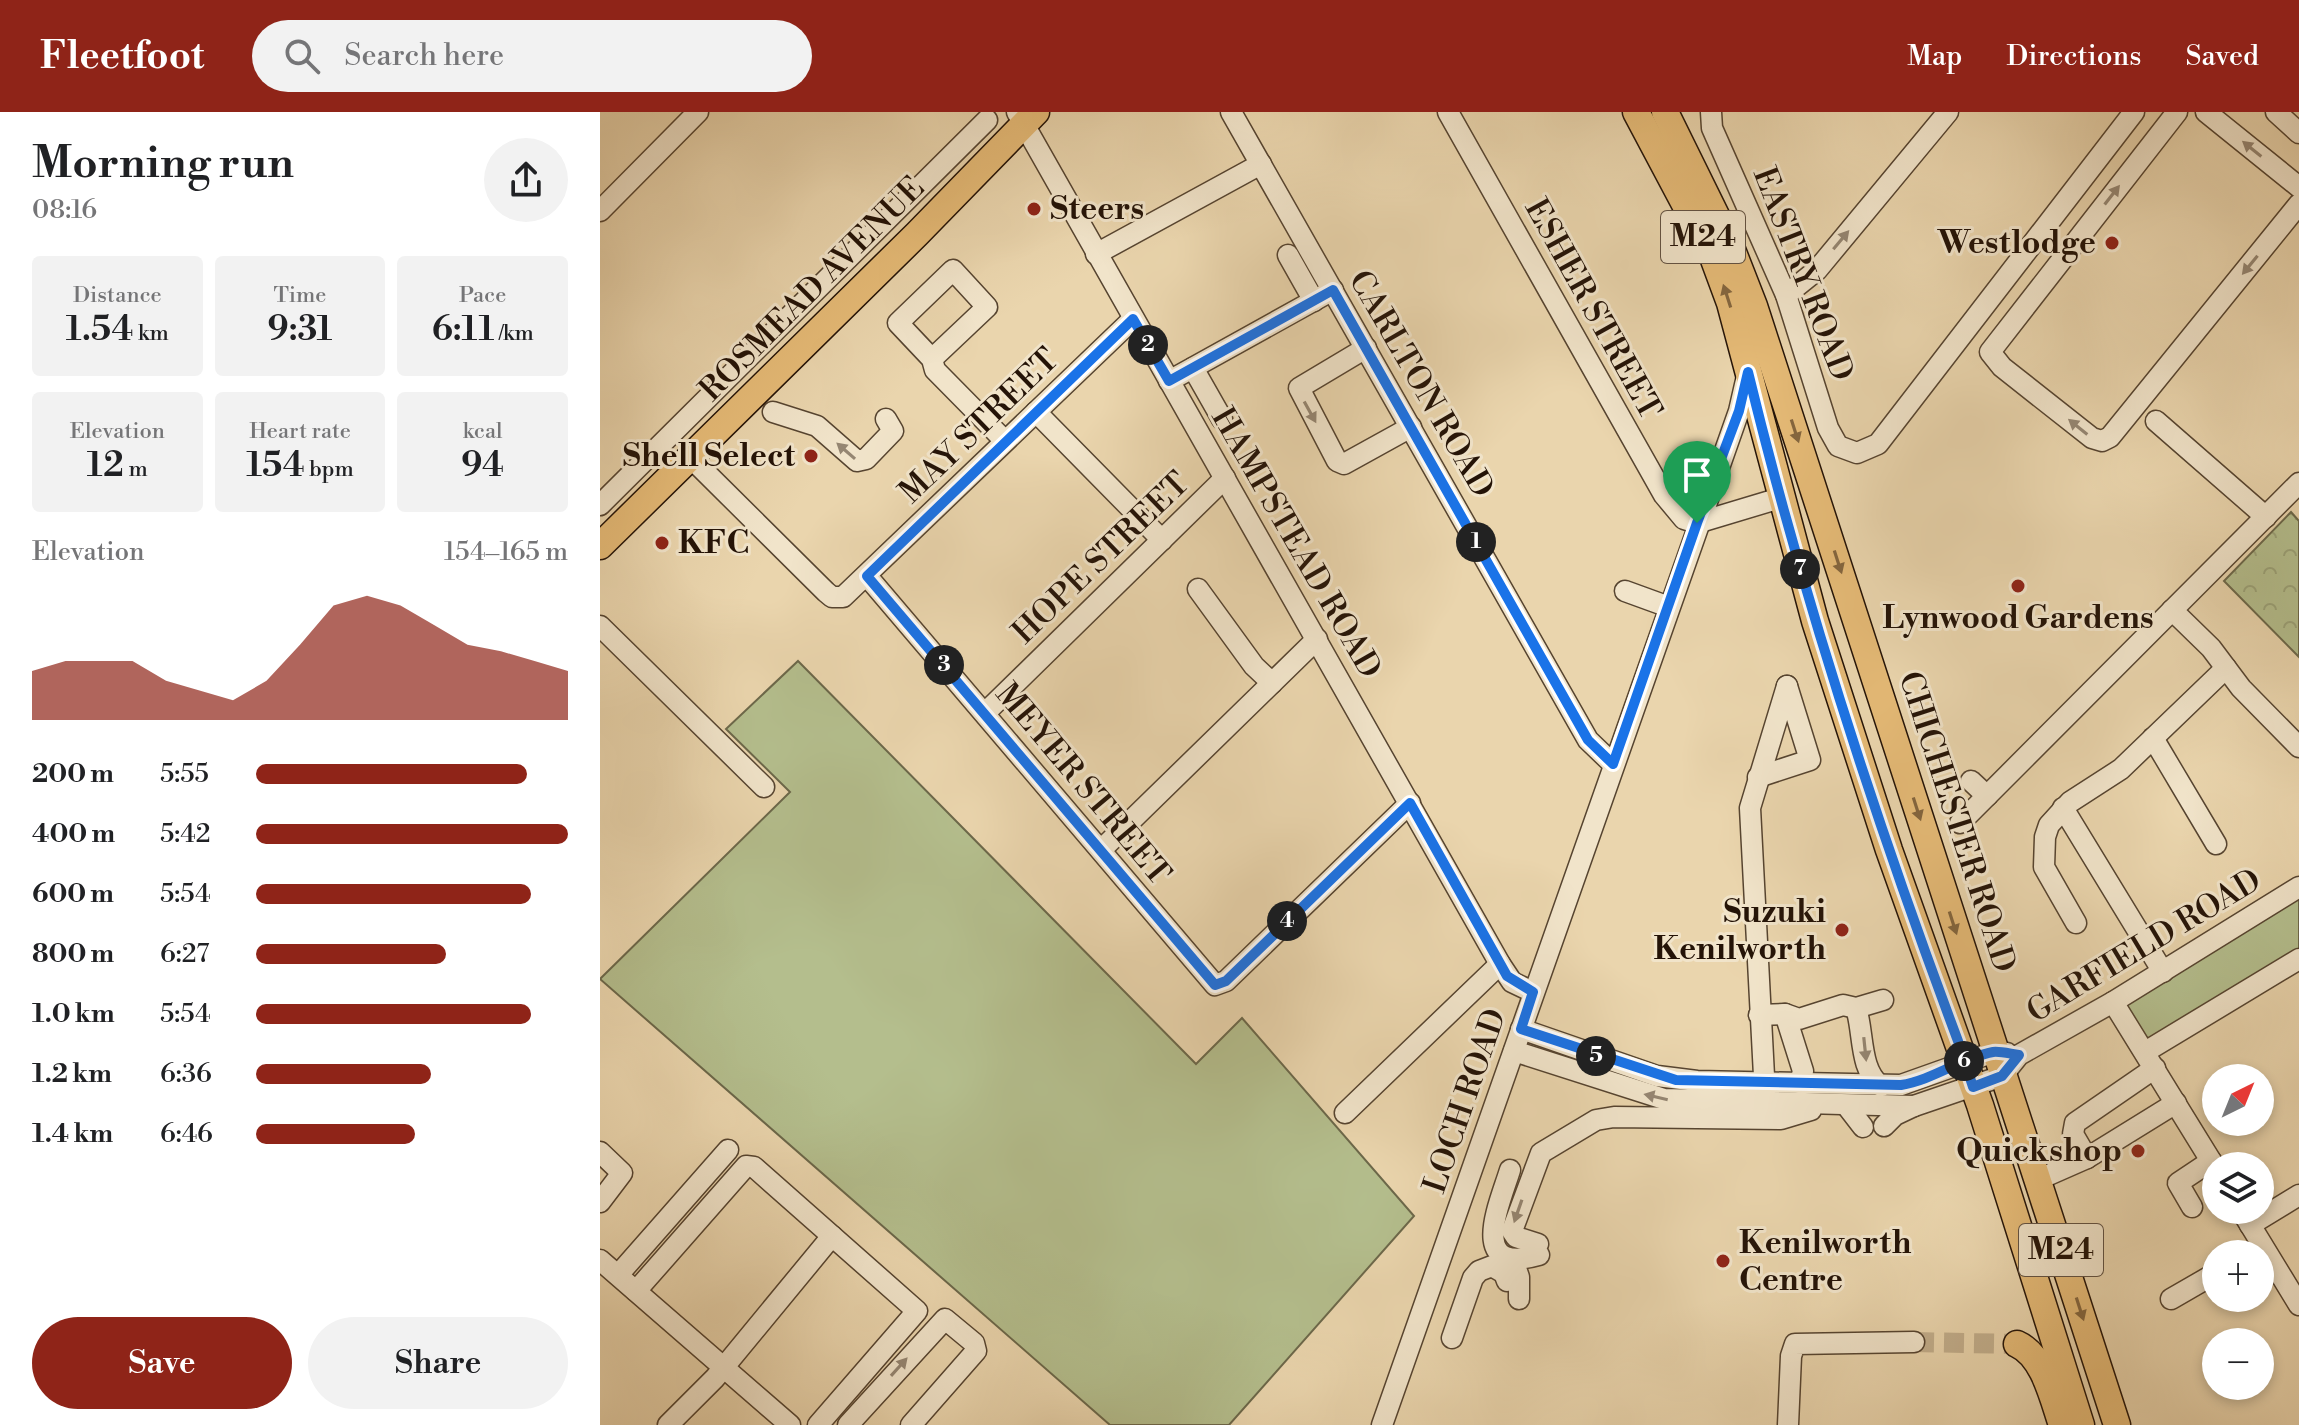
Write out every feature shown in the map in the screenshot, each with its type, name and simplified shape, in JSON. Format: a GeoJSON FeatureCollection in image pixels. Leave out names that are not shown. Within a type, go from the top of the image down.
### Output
{"type":"FeatureCollection","features":[{"type":"Feature","properties":{"kind":"main road","name":"M24"},"geometry":{"type":"LineString","coordinates":[[1636,112],[1713,257],[1730,303],[1815,621],[1884,834],[1969,1075],[2081,1425]]}},
{"type":"Feature","properties":{"kind":"main road","name":"CHICHESTER ROAD"},"geometry":{"type":"LineString","coordinates":[[1665,112],[1729,242],[1754,306],[2005,1061],[2037,1180],[2117,1425]]}},
{"type":"Feature","properties":{"kind":"main road","name":"ROSMEAD AVENUE"},"geometry":{"type":"LineString","coordinates":[[600,546],[839,310],[1025,116]]}},
{"type":"Feature","properties":{"kind":"main road"},"geometry":{"type":"LineString","coordinates":[[2017,1344],[2035,1359],[2062,1425]]}},
{"type":"Feature","properties":{"kind":"street"},"geometry":{"type":"LineString","coordinates":[[600,211],[698,112]]}},
{"type":"Feature","properties":{"kind":"street","name":"CARLTON ROAD"},"geometry":{"type":"LineString","coordinates":[[1231,112],[1588,740],[1613,764]]}},
{"type":"Feature","properties":{"kind":"street","name":"ESHER STREET"},"geometry":{"type":"LineString","coordinates":[[1448,112],[1664,495],[1684,519],[1697,523]]}},
{"type":"Feature","properties":{"kind":"street","name":"EASTRY ROAD"},"geometry":{"type":"LineString","coordinates":[[1711,112],[1712,128],[1786,295],[1828,428],[1838,446],[1850,452],[1873,448],[1896,434],[2134,112]]}},
{"type":"Feature","properties":{"kind":"street"},"geometry":{"type":"LineString","coordinates":[[1786,295],[1817,270],[1948,112]]}},
{"type":"Feature","properties":{"kind":"street"},"geometry":{"type":"LineString","coordinates":[[2177,112],[1990,352],[2002,367],[2092,438],[2102,441],[2115,431],[2299,204]]}},
{"type":"Feature","properties":{"kind":"street"},"geometry":{"type":"LineString","coordinates":[[2206,112],[2299,187]]}},
{"type":"Feature","properties":{"kind":"street"},"geometry":{"type":"LineString","coordinates":[[2276,112],[2299,133]]}},
{"type":"Feature","properties":{"kind":"street","name":"HAMPSTEAD ROAD"},"geometry":{"type":"LineString","coordinates":[[1025,116],[1096,254],[1500,964],[1512,982],[1533,992]]}},
{"type":"Feature","properties":{"kind":"street"},"geometry":{"type":"LineString","coordinates":[[601,502],[987,120]]}},
{"type":"Feature","properties":{"kind":"street"},"geometry":{"type":"LineString","coordinates":[[1096,254],[1261,164]]}},
{"type":"Feature","properties":{"kind":"street"},"geometry":{"type":"LineString","coordinates":[[1288,255],[1314,301]]}},
{"type":"Feature","properties":{"kind":"street"},"geometry":{"type":"LineString","coordinates":[[932,359],[987,307],[953,270],[899,320],[903,330],[932,359],[935,370],[1005,441]]}},
{"type":"Feature","properties":{"kind":"street"},"geometry":{"type":"LineString","coordinates":[[819,289],[839,310]]}},
{"type":"Feature","properties":{"kind":"street"},"geometry":{"type":"LineString","coordinates":[[1169,381],[1333,290]]}},
{"type":"Feature","properties":{"kind":"street","name":"MAY STREET"},"geometry":{"type":"LineString","coordinates":[[867,576],[1133,319]]}},
{"type":"Feature","properties":{"kind":"street"},"geometry":{"type":"LineString","coordinates":[[1366,348],[1299,388],[1337,461],[1344,464],[1411,427]]}},
{"type":"Feature","properties":{"kind":"street"},"geometry":{"type":"LineString","coordinates":[[1193,368],[1222,419]]}},
{"type":"Feature","properties":{"kind":"street","name":"LOCH ROAD"},"geometry":{"type":"LineString","coordinates":[[1382,1425],[1697,523],[1739,411],[1748,372]]}},
{"type":"Feature","properties":{"kind":"street"},"geometry":{"type":"LineString","coordinates":[[773,412],[817,426],[857,461],[866,459],[893,431],[886,419]]}},
{"type":"Feature","properties":{"kind":"street"},"geometry":{"type":"LineString","coordinates":[[1036,412],[1162,540]]}},
{"type":"Feature","properties":{"kind":"street"},"geometry":{"type":"LineString","coordinates":[[2156,421],[2266,517]]}},
{"type":"Feature","properties":{"kind":"street"},"geometry":{"type":"LineString","coordinates":[[691,458],[832,597],[847,595],[867,576]]}},
{"type":"Feature","properties":{"kind":"street","name":"HOPE STREET"},"geometry":{"type":"LineString","coordinates":[[985,713],[1225,478]]}},
{"type":"Feature","properties":{"kind":"street"},"geometry":{"type":"LineString","coordinates":[[1960,823],[2266,517],[2296,492]]}},
{"type":"Feature","properties":{"kind":"street"},"geometry":{"type":"LineString","coordinates":[[1697,523],[1780,498]]}},
{"type":"Feature","properties":{"kind":"street","name":"MEYER STREET"},"geometry":{"type":"LineString","coordinates":[[867,576],[1210,982],[1218,986],[1410,803]]}},
{"type":"Feature","properties":{"kind":"street"},"geometry":{"type":"LineString","coordinates":[[1198,589],[1254,666],[1272,683]]}},
{"type":"Feature","properties":{"kind":"street"},"geometry":{"type":"LineString","coordinates":[[1625,591],[1669,607]]}},
{"type":"Feature","properties":{"kind":"street"},"geometry":{"type":"LineString","coordinates":[[2172,610],[2241,688],[2299,747]]}},
{"type":"Feature","properties":{"kind":"street"},"geometry":{"type":"LineString","coordinates":[[600,626],[764,787]]}},
{"type":"Feature","properties":{"kind":"street"},"geometry":{"type":"LineString","coordinates":[[1101,850],[1317,639]]}},
{"type":"Feature","properties":{"kind":"street"},"geometry":{"type":"LineString","coordinates":[[2076,923],[2044,867],[2045,837],[2063,808],[2116,773],[2226,668]]}},
{"type":"Feature","properties":{"kind":"street"},"geometry":{"type":"LineString","coordinates":[[2153,738],[2216,844]]}},
{"type":"Feature","properties":{"kind":"street"},"geometry":{"type":"LineString","coordinates":[[1758,777],[1750,820],[1756,869],[1759,1015],[1765,1093]]}},
{"type":"Feature","properties":{"kind":"street"},"geometry":{"type":"LineString","coordinates":[[1971,781],[1987,796]]}},
{"type":"Feature","properties":{"kind":"street"},"geometry":{"type":"LineString","coordinates":[[2063,808],[2163,972]]}},
{"type":"Feature","properties":{"kind":"street","name":"GARFIELD ROAD"},"geometry":{"type":"LineString","coordinates":[[1521,1029],[1666,1078],[1822,1105],[1914,1106],[2113,1002],[2299,887]]}},
{"type":"Feature","properties":{"kind":"street"},"geometry":{"type":"LineString","coordinates":[[2087,1158],[2073,1134],[2075,1123],[2150,1060],[2299,959]]}},
{"type":"Feature","properties":{"kind":"street"},"geometry":{"type":"LineString","coordinates":[[1345,1113],[1500,964]]}},
{"type":"Feature","properties":{"kind":"street"},"geometry":{"type":"LineString","coordinates":[[1759,1015],[1785,1014],[1799,1019],[1843,1005],[1856,1008],[1883,1000]]}},
{"type":"Feature","properties":{"kind":"street"},"geometry":{"type":"LineString","coordinates":[[2113,1002],[2206,1152]]}},
{"type":"Feature","properties":{"kind":"street"},"geometry":{"type":"LineString","coordinates":[[1856,1008],[1863,1028],[1867,1070],[1881,1086]]}},
{"type":"Feature","properties":{"kind":"street"},"geometry":{"type":"LineString","coordinates":[[1785,1014],[1803,1071],[1800,1083]]}},
{"type":"Feature","properties":{"kind":"street","name":"GARFIELD ROAD"},"geometry":{"type":"LineString","coordinates":[[1514,1051],[1664,1099],[1765,1093],[1800,1083],[1881,1086],[1969,1075]]}},
{"type":"Feature","properties":{"kind":"street"},"geometry":{"type":"LineString","coordinates":[[2037,1180],[2087,1158],[2176,1103]]}},
{"type":"Feature","properties":{"kind":"street"},"geometry":{"type":"LineString","coordinates":[[1511,1256],[1539,1250],[1516,1237],[1512,1231],[1534,1162],[1547,1147],[1602,1118],[1781,1119],[1822,1105]]}},
{"type":"Feature","properties":{"kind":"street"},"geometry":{"type":"LineString","coordinates":[[1846,1105],[1874,1126],[1914,1106]]}},
{"type":"Feature","properties":{"kind":"street"},"geometry":{"type":"LineString","coordinates":[[618,1275],[728,1150]]}},
{"type":"Feature","properties":{"kind":"street"},"geometry":{"type":"LineString","coordinates":[[600,1152],[622,1173],[600,1202]]}},
{"type":"Feature","properties":{"kind":"street"},"geometry":{"type":"LineString","coordinates":[[636,1291],[749,1164],[915,1306],[917,1311],[818,1425]]}},
{"type":"Feature","properties":{"kind":"street"},"geometry":{"type":"LineString","coordinates":[[1510,1170],[1491,1231],[1496,1247],[1511,1256],[1519,1277],[1519,1299]]}},
{"type":"Feature","properties":{"kind":"street"},"geometry":{"type":"LineString","coordinates":[[2192,1207],[2178,1183],[2202,1171]]}},
{"type":"Feature","properties":{"kind":"street"},"geometry":{"type":"LineString","coordinates":[[2274,1206],[2299,1195]]}},
{"type":"Feature","properties":{"kind":"street"},"geometry":{"type":"LineString","coordinates":[[668,1425],[724,1368],[832,1236]]}},
{"type":"Feature","properties":{"kind":"street"},"geometry":{"type":"LineString","coordinates":[[600,1260],[790,1425]]}},
{"type":"Feature","properties":{"kind":"street"},"geometry":{"type":"LineString","coordinates":[[1452,1338],[1473,1278],[1479,1271],[1492,1266],[1504,1273],[1507,1281]]}},
{"type":"Feature","properties":{"kind":"street"},"geometry":{"type":"LineString","coordinates":[[2274,1274],[2299,1305]]}},
{"type":"Feature","properties":{"kind":"street"},"geometry":{"type":"LineString","coordinates":[[2171,1299],[2202,1281]]}},
{"type":"Feature","properties":{"kind":"street"},"geometry":{"type":"LineString","coordinates":[[848,1425],[945,1319],[974,1343],[976,1351],[911,1425]]}},
{"type":"Feature","properties":{"kind":"street"},"geometry":{"type":"LineString","coordinates":[[1788,1425],[1791,1356],[1795,1344],[1914,1342]]}},
{"type":"Feature","properties":{"kind":"green space"},"geometry":{"type":"Polygon","coordinates":[[[2291,512],[2299,521],[2299,657],[2224,581],[2291,512]]]}},
{"type":"Feature","properties":{"kind":"green space"},"geometry":{"type":"Polygon","coordinates":[[[798,661],[1196,1064],[1242,1018],[1414,1216],[1229,1425],[1110,1425],[600,979],[790,792],[726,729],[798,661]]]}},
{"type":"Feature","properties":{"kind":"green space"},"geometry":{"type":"Polygon","coordinates":[[[2299,887],[2299,959],[2145,1052],[2113,1002],[2299,887]]]}},
{"type":"Feature","properties":{"kind":"tunnel"},"geometry":{"type":"LineString","coordinates":[[1914,1342],[2017,1344]]}},
{"type":"Feature","properties":{"kind":"place","name":"Steers"},"geometry":{"type":"Point","coordinates":[1034,209]}},
{"type":"Feature","properties":{"kind":"place","name":"Westlodge"},"geometry":{"type":"Point","coordinates":[2112,243]}},
{"type":"Feature","properties":{"kind":"place","name":"Shell Select"},"geometry":{"type":"Point","coordinates":[811,456]}},
{"type":"Feature","properties":{"kind":"place","name":"KFC"},"geometry":{"type":"Point","coordinates":[662,543]}},
{"type":"Feature","properties":{"kind":"place","name":"Lynwood Gardens"},"geometry":{"type":"Point","coordinates":[2018,586]}},
{"type":"Feature","properties":{"kind":"place","name":"Suzuki Kenilworth"},"geometry":{"type":"Point","coordinates":[1842,930]}},
{"type":"Feature","properties":{"kind":"place","name":"Quickshop"},"geometry":{"type":"Point","coordinates":[2138,1151]}},
{"type":"Feature","properties":{"kind":"place","name":"Kenilworth Centre"},"geometry":{"type":"Point","coordinates":[1723,1261]}},
{"type":"Feature","properties":{"kind":"route"},"geometry":{"type":"LineString","coordinates":[[1697,523],[1613,764],[1604,759],[1588,740],[1333,290],[1169,381],[1133,319],[867,576],[1215,985],[1226,981],[1410,803],[1507,976],[1512,982],[1533,992],[1521,1029],[1622,1065],[1676,1080],[1901,1085],[1914,1083],[1936,1075],[1965,1063],[1994,1052],[2019,1055],[2002,1076],[1973,1087],[1965,1063],[1958,1041],[1889,850],[1815,621],[1748,372],[1739,411],[1697,523]]}}]}
